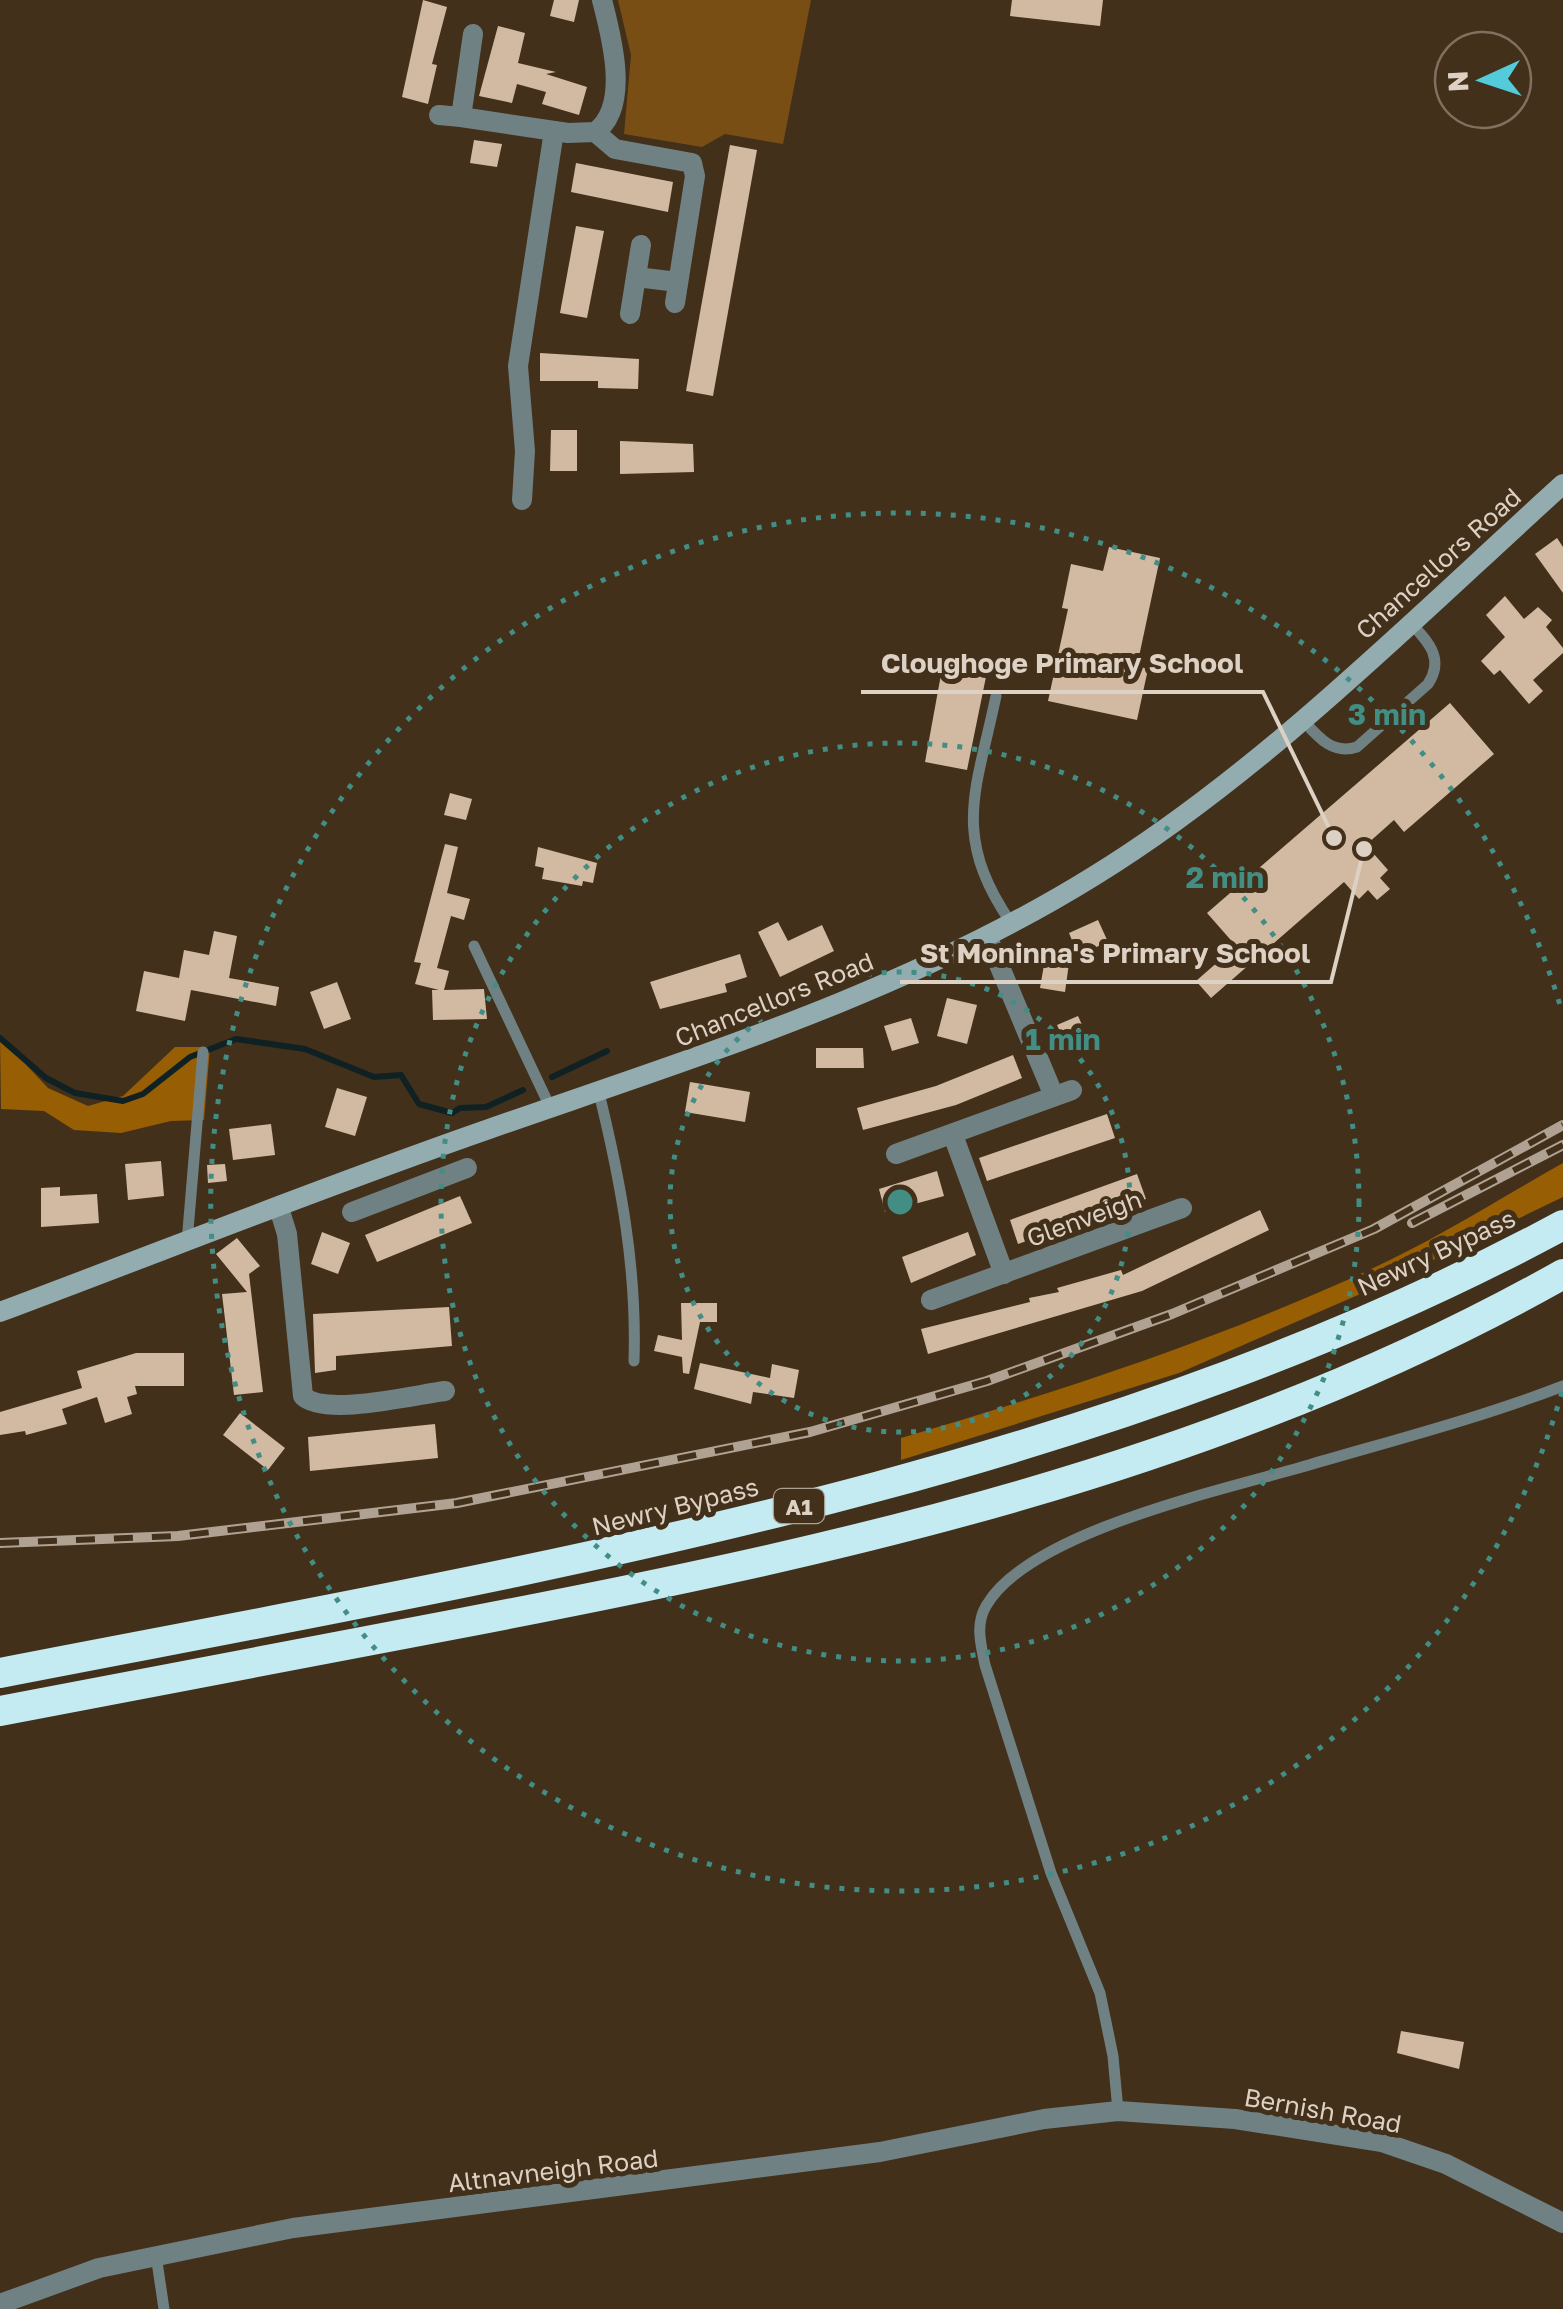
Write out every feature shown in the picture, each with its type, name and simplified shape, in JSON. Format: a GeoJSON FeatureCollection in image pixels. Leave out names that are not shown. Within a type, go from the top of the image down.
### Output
{"type":"FeatureCollection","features":[{"type":"Feature","properties":{"kind":"highway","name":"Newry Bypass"},"geometry":{"type":"LineString","coordinates":[[0,1673],[541,1568],[684,1536],[868,1487],[1168,1396],[1448,1283],[1563,1225]]}},
{"type":"Feature","properties":{"kind":"highway","name":"A1"},"geometry":{"type":"LineString","coordinates":[[0,1711],[527,1610],[922,1526],[1076,1480],[1230,1426],[1368,1370],[1563,1274]]}},
{"type":"Feature","properties":{"kind":"street"},"geometry":{"type":"LineString","coordinates":[[595,132],[608,116],[616,58],[602,0]]}},
{"type":"Feature","properties":{"kind":"street"},"geometry":{"type":"LineString","coordinates":[[462,117],[474,34]]}},
{"type":"Feature","properties":{"kind":"street"},"geometry":{"type":"LineString","coordinates":[[439,115],[554,131],[595,132],[616,149],[692,163],[694,176],[676,292],[636,276]]}},
{"type":"Feature","properties":{"kind":"street"},"geometry":{"type":"LineString","coordinates":[[522,500],[525,451],[518,366],[554,131]]}},
{"type":"Feature","properties":{"kind":"street"},"geometry":{"type":"LineString","coordinates":[[630,314],[641,246]]}},
{"type":"Feature","properties":{"kind":"street","name":"Chancellors Road"},"geometry":{"type":"LineString","coordinates":[[0,1312],[394,1163],[832,1008],[987,936],[1151,838],[1302,719],[1563,484]]}},
{"type":"Feature","properties":{"kind":"street"},"geometry":{"type":"LineString","coordinates":[[896,1154],[1063,1093],[987,936]]}},
{"type":"Feature","properties":{"kind":"street","name":"Glenveigh"},"geometry":{"type":"LineString","coordinates":[[953,1135],[1004,1274]]}},
{"type":"Feature","properties":{"kind":"street"},"geometry":{"type":"LineString","coordinates":[[394,1163],[404,1192]]}},
{"type":"Feature","properties":{"kind":"street"},"geometry":{"type":"LineString","coordinates":[[352,1212],[466,1168]]}},
{"type":"Feature","properties":{"kind":"street"},"geometry":{"type":"LineString","coordinates":[[278,1208],[287,1234],[302,1396],[311,1404],[331,1406],[445,1391]]}},
{"type":"Feature","properties":{"kind":"street","name":"Glenveigh"},"geometry":{"type":"LineString","coordinates":[[932,1300],[1182,1208]]}},
{"type":"Feature","properties":{"kind":"street","name":"Bernish Road"},"geometry":{"type":"LineString","coordinates":[[1118,2111],[1235,2119],[1382,2142],[1446,2164],[1563,2222]]}},
{"type":"Feature","properties":{"kind":"street","name":"Altnavneigh Road"},"geometry":{"type":"LineString","coordinates":[[0,2304],[99,2268],[293,2228],[861,2154],[1044,2119],[1118,2111]]}},
{"type":"Feature","properties":{"kind":"lane"},"geometry":{"type":"LineString","coordinates":[[1302,719],[1329,746],[1346,751],[1357,747],[1428,684],[1436,671],[1436,658],[1410,622]]}},
{"type":"Feature","properties":{"kind":"lane"},"geometry":{"type":"LineString","coordinates":[[996,696],[974,802],[973,848],[986,886],[1011,923]]}},
{"type":"Feature","properties":{"kind":"lane"},"geometry":{"type":"LineString","coordinates":[[474,946],[551,1109]]}},
{"type":"Feature","properties":{"kind":"lane"},"geometry":{"type":"LineString","coordinates":[[187,1242],[203,1052]]}},
{"type":"Feature","properties":{"kind":"lane"},"geometry":{"type":"LineString","coordinates":[[599,1093],[619,1176],[632,1261],[634,1362]]}},
{"type":"Feature","properties":{"kind":"lane"},"geometry":{"type":"LineString","coordinates":[[1118,2111],[1114,2056],[1100,1994],[1051,1873],[985,1665],[978,1630],[985,1607],[1006,1582],[1034,1560],[1148,1512],[1453,1423],[1563,1386]]}},
{"type":"Feature","properties":{"kind":"lane"},"geometry":{"type":"LineString","coordinates":[[156,2255],[164,2309]]}},
{"type":"Feature","properties":{"kind":"shaded area"},"geometry":{"type":"Polygon","coordinates":[[[618,0],[811,0],[783,144],[725,134],[702,147],[624,134],[631,55],[618,0]]]}},
{"type":"Feature","properties":{"kind":"shaded area"},"geometry":{"type":"Polygon","coordinates":[[[0,1037],[48,1088],[88,1106],[123,1096],[175,1047],[210,1047],[204,1120],[171,1121],[121,1133],[74,1130],[44,1111],[1,1109],[0,1037]]]}},
{"type":"Feature","properties":{"kind":"shaded area"},"geometry":{"type":"Polygon","coordinates":[[[1563,1163],[1563,1197],[1381,1285],[1179,1373],[901,1460],[901,1438],[1138,1363],[1312,1295],[1418,1246],[1563,1163]]]}},
{"type":"Feature","properties":{"kind":"building"},"geometry":{"type":"Polygon","coordinates":[[[423,0],[447,7],[432,64],[437,65],[428,104],[402,97],[423,0]]]}},
{"type":"Feature","properties":{"kind":"building"},"geometry":{"type":"Polygon","coordinates":[[[554,0],[579,0],[574,22],[550,16],[554,0]]]}},
{"type":"Feature","properties":{"kind":"building"},"geometry":{"type":"Polygon","coordinates":[[[1012,0],[1103,0],[1100,26],[1010,16],[1012,0]]]}},
{"type":"Feature","properties":{"kind":"building"},"geometry":{"type":"Polygon","coordinates":[[[498,26],[525,33],[518,63],[556,72],[546,74],[587,87],[579,115],[542,104],[546,92],[517,84],[512,103],[479,96],[498,26]]]}},
{"type":"Feature","properties":{"kind":"building"},"geometry":{"type":"Polygon","coordinates":[[[474,140],[502,144],[497,167],[470,163],[474,140]]]}},
{"type":"Feature","properties":{"kind":"building"},"geometry":{"type":"Polygon","coordinates":[[[730,145],[757,150],[713,396],[686,391],[730,145]]]}},
{"type":"Feature","properties":{"kind":"building"},"geometry":{"type":"Polygon","coordinates":[[[576,163],[673,182],[668,212],[571,192],[576,163]]]}},
{"type":"Feature","properties":{"kind":"building"},"geometry":{"type":"Polygon","coordinates":[[[576,226],[604,231],[587,318],[560,313],[576,226]]]}},
{"type":"Feature","properties":{"kind":"building"},"geometry":{"type":"Polygon","coordinates":[[[540,353],[639,359],[638,389],[598,388],[598,381],[540,381],[540,353]]]}},
{"type":"Feature","properties":{"kind":"building"},"geometry":{"type":"Polygon","coordinates":[[[551,430],[577,430],[577,471],[550,471],[551,430]]]}},
{"type":"Feature","properties":{"kind":"building"},"geometry":{"type":"Polygon","coordinates":[[[620,441],[693,444],[694,472],[620,474],[620,441]]]}},
{"type":"Feature","properties":{"kind":"building"},"geometry":{"type":"Polygon","coordinates":[[[1557,538],[1563,547],[1563,593],[1535,554],[1557,538]]]}},
{"type":"Feature","properties":{"kind":"building"},"geometry":{"type":"Polygon","coordinates":[[[1109,547],[1160,558],[1137,666],[1148,669],[1137,720],[1048,701],[1068,609],[1062,608],[1071,564],[1103,571],[1109,547]]]}},
{"type":"Feature","properties":{"kind":"building"},"geometry":{"type":"Polygon","coordinates":[[[1505,596],[1524,619],[1538,607],[1552,620],[1546,627],[1563,648],[1563,653],[1533,680],[1543,691],[1529,704],[1500,670],[1494,675],[1481,661],[1505,637],[1486,615],[1505,596]]]}},
{"type":"Feature","properties":{"kind":"building"},"geometry":{"type":"Polygon","coordinates":[[[944,658],[988,667],[967,770],[925,762],[944,658]]]}},
{"type":"Feature","properties":{"kind":"building"},"geometry":{"type":"Polygon","coordinates":[[[1450,703],[1494,754],[1404,832],[1394,820],[1366,845],[1388,870],[1380,878],[1390,889],[1377,900],[1368,890],[1359,899],[1344,882],[1211,998],[1196,981],[1236,946],[1207,913],[1450,703]]]}},
{"type":"Feature","properties":{"kind":"building"},"geometry":{"type":"Polygon","coordinates":[[[450,793],[472,799],[466,820],[444,815],[450,793]]]}},
{"type":"Feature","properties":{"kind":"building"},"geometry":{"type":"Polygon","coordinates":[[[445,844],[458,847],[447,893],[470,899],[464,920],[451,916],[437,968],[449,971],[444,990],[484,989],[487,1019],[433,1020],[432,990],[439,990],[415,984],[421,963],[414,962],[445,844]]]}},
{"type":"Feature","properties":{"kind":"building"},"geometry":{"type":"Polygon","coordinates":[[[538,847],[597,863],[593,883],[583,881],[582,886],[542,879],[544,868],[535,866],[538,847]]]}},
{"type":"Feature","properties":{"kind":"building"},"geometry":{"type":"Polygon","coordinates":[[[1098,920],[1108,942],[1078,955],[1069,933],[1098,920]]]}},
{"type":"Feature","properties":{"kind":"building"},"geometry":{"type":"Polygon","coordinates":[[[778,922],[788,941],[822,925],[834,951],[780,977],[758,932],[778,922]]]}},
{"type":"Feature","properties":{"kind":"building"},"geometry":{"type":"Polygon","coordinates":[[[214,931],[237,936],[229,978],[279,987],[276,1006],[191,990],[185,1021],[136,1011],[144,971],[179,978],[184,950],[209,955],[214,931]]]}},
{"type":"Feature","properties":{"kind":"building"},"geometry":{"type":"Polygon","coordinates":[[[740,954],[747,977],[725,984],[727,992],[660,1009],[650,982],[740,954]]]}},
{"type":"Feature","properties":{"kind":"building"},"geometry":{"type":"Polygon","coordinates":[[[1045,959],[1069,963],[1065,992],[1040,988],[1045,959]]]}},
{"type":"Feature","properties":{"kind":"building"},"geometry":{"type":"Polygon","coordinates":[[[337,982],[351,1019],[324,1029],[310,992],[337,982]]]}},
{"type":"Feature","properties":{"kind":"building"},"geometry":{"type":"Polygon","coordinates":[[[947,998],[977,1005],[967,1044],[937,1036],[947,998]]]}},
{"type":"Feature","properties":{"kind":"building"},"geometry":{"type":"Polygon","coordinates":[[[1078,1016],[1088,1038],[1067,1047],[1057,1025],[1078,1016]]]}},
{"type":"Feature","properties":{"kind":"building"},"geometry":{"type":"Polygon","coordinates":[[[911,1018],[919,1043],[892,1051],[884,1026],[911,1018]]]}},
{"type":"Feature","properties":{"kind":"building"},"geometry":{"type":"Polygon","coordinates":[[[816,1048],[863,1048],[864,1068],[816,1068],[816,1048]]]}},
{"type":"Feature","properties":{"kind":"building"},"geometry":{"type":"Polygon","coordinates":[[[1013,1055],[1022,1078],[956,1105],[863,1130],[857,1108],[936,1086],[1013,1055]]]}},
{"type":"Feature","properties":{"kind":"building"},"geometry":{"type":"Polygon","coordinates":[[[690,1082],[750,1092],[745,1122],[685,1112],[690,1082]]]}},
{"type":"Feature","properties":{"kind":"building"},"geometry":{"type":"Polygon","coordinates":[[[337,1088],[367,1097],[355,1136],[325,1127],[337,1088]]]}},
{"type":"Feature","properties":{"kind":"building"},"geometry":{"type":"Polygon","coordinates":[[[1107,1114],[1115,1138],[987,1181],[979,1158],[1107,1114]]]}},
{"type":"Feature","properties":{"kind":"building"},"geometry":{"type":"Polygon","coordinates":[[[271,1124],[275,1155],[233,1160],[229,1129],[271,1124]]]}},
{"type":"Feature","properties":{"kind":"building"},"geometry":{"type":"Polygon","coordinates":[[[161,1161],[164,1196],[128,1200],[125,1164],[161,1161]]]}},
{"type":"Feature","properties":{"kind":"building"},"geometry":{"type":"Polygon","coordinates":[[[225,1164],[227,1181],[208,1183],[207,1165],[225,1164]]]}},
{"type":"Feature","properties":{"kind":"building"},"geometry":{"type":"Polygon","coordinates":[[[937,1171],[944,1196],[885,1212],[879,1189],[937,1171]]]}},
{"type":"Feature","properties":{"kind":"building"},"geometry":{"type":"Polygon","coordinates":[[[1137,1174],[1146,1199],[1018,1244],[1010,1220],[1137,1174]]]}},
{"type":"Feature","properties":{"kind":"building"},"geometry":{"type":"Polygon","coordinates":[[[60,1187],[60,1196],[97,1194],[99,1223],[41,1227],[41,1188],[60,1187]]]}},
{"type":"Feature","properties":{"kind":"building"},"geometry":{"type":"Polygon","coordinates":[[[460,1196],[472,1223],[377,1262],[365,1235],[460,1196]]]}},
{"type":"Feature","properties":{"kind":"building"},"geometry":{"type":"Polygon","coordinates":[[[1260,1210],[1269,1230],[1142,1291],[928,1354],[921,1329],[1030,1302],[1029,1298],[1059,1292],[1057,1288],[1121,1270],[1123,1275],[1260,1210]]]}},
{"type":"Feature","properties":{"kind":"building"},"geometry":{"type":"Polygon","coordinates":[[[322,1232],[350,1243],[338,1274],[311,1264],[322,1232]]]}},
{"type":"Feature","properties":{"kind":"building"},"geometry":{"type":"Polygon","coordinates":[[[968,1232],[976,1255],[911,1283],[902,1257],[968,1232]]]}},
{"type":"Feature","properties":{"kind":"building"},"geometry":{"type":"Polygon","coordinates":[[[237,1238],[260,1266],[249,1274],[263,1392],[234,1395],[222,1294],[247,1292],[216,1254],[237,1238]]]}},
{"type":"Feature","properties":{"kind":"building"},"geometry":{"type":"Polygon","coordinates":[[[681,1303],[717,1303],[717,1322],[700,1322],[689,1374],[683,1373],[682,1357],[654,1351],[658,1335],[682,1340],[681,1303]]]}},
{"type":"Feature","properties":{"kind":"building"},"geometry":{"type":"Polygon","coordinates":[[[449,1307],[452,1346],[336,1356],[336,1370],[315,1373],[313,1314],[449,1307]]]}},
{"type":"Feature","properties":{"kind":"building"},"geometry":{"type":"Polygon","coordinates":[[[136,1353],[184,1353],[184,1386],[135,1386],[137,1394],[127,1397],[132,1414],[105,1423],[97,1397],[62,1409],[67,1424],[26,1435],[25,1431],[0,1435],[0,1412],[82,1388],[77,1371],[136,1353]]]}},
{"type":"Feature","properties":{"kind":"building"},"geometry":{"type":"Polygon","coordinates":[[[700,1363],[770,1378],[772,1364],[799,1370],[794,1398],[753,1392],[751,1404],[694,1389],[700,1363]]]}},
{"type":"Feature","properties":{"kind":"building"},"geometry":{"type":"Polygon","coordinates":[[[240,1413],[285,1448],[268,1470],[223,1435],[240,1413]]]}},
{"type":"Feature","properties":{"kind":"building"},"geometry":{"type":"Polygon","coordinates":[[[435,1424],[438,1458],[310,1471],[308,1437],[435,1424]]]}},
{"type":"Feature","properties":{"kind":"building"},"geometry":{"type":"Polygon","coordinates":[[[1401,2031],[1464,2042],[1459,2069],[1397,2053],[1401,2031]]]}},
{"type":"Feature","properties":{"kind":"waterway"},"geometry":{"type":"LineString","coordinates":[[0,1038],[46,1078],[75,1093],[123,1101],[143,1094],[190,1057],[236,1039],[305,1049],[374,1077],[401,1075],[419,1104],[452,1113],[460,1108],[486,1107],[523,1090]]}},
{"type":"Feature","properties":{"kind":"waterway"},"geometry":{"type":"LineString","coordinates":[[552,1077],[607,1051]]}},
{"type":"Feature","properties":{"kind":"railway"},"geometry":{"type":"LineString","coordinates":[[0,1543],[178,1536],[457,1503],[810,1432],[987,1381],[1172,1314],[1374,1229],[1563,1125]]}},
{"type":"Feature","properties":{"kind":"railway"},"geometry":{"type":"LineString","coordinates":[[1412,1223],[1563,1145]]}},
{"type":"Feature","properties":{"kind":"place","name":"Cloughoge Primary School"},"geometry":{"type":"Point","coordinates":[1334,838]}},
{"type":"Feature","properties":{"kind":"place","name":"St Moninna's Primary School"},"geometry":{"type":"Point","coordinates":[1364,849]}}]}
